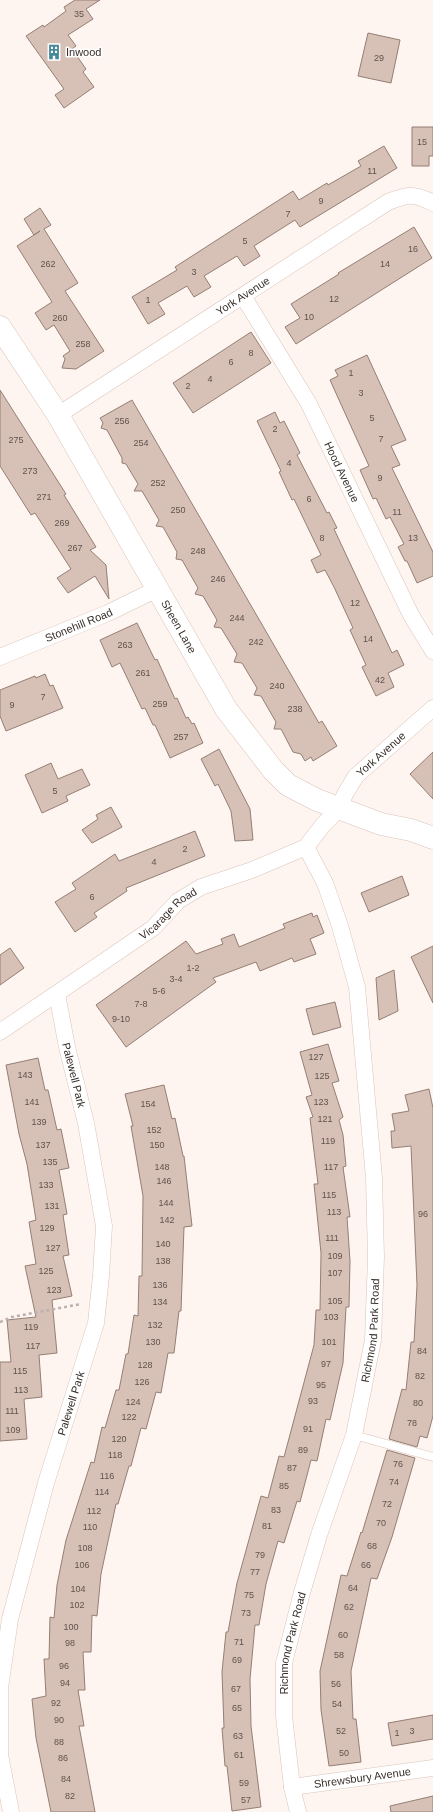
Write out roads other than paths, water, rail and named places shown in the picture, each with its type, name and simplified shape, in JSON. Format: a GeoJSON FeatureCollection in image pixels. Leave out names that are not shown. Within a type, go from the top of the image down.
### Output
{"type":"FeatureCollection","features":[{"type":"Feature","properties":{"kind":"main road","name":"Sheen Lane"},"geometry":{"type":"LineString","coordinates":[[0,327],[58,415],[156,589],[226,709],[273,770],[288,784],[301,793],[381,824],[411,830],[433,838]]}},
{"type":"Feature","properties":{"kind":"street","name":"York Avenue"},"geometry":{"type":"LineString","coordinates":[[58,415],[388,202],[406,195],[422,197],[433,203]]}},
{"type":"Feature","properties":{"kind":"street","name":"Hood Avenue"},"geometry":{"type":"LineString","coordinates":[[243,296],[309,404],[410,615],[433,651]]}},
{"type":"Feature","properties":{"kind":"street","name":"Stonehill Road"},"geometry":{"type":"LineString","coordinates":[[0,658],[108,613],[156,589]]}},
{"type":"Feature","properties":{"kind":"street","name":"York Avenue"},"geometry":{"type":"LineString","coordinates":[[339,809],[344,794],[356,776],[433,708]]}},
{"type":"Feature","properties":{"kind":"street","name":"Vicarage Road"},"geometry":{"type":"LineString","coordinates":[[0,1032],[153,928],[178,901],[201,887],[252,870],[306,847],[323,825],[339,809]]}},
{"type":"Feature","properties":{"kind":"street","name":"Richmond Park Road"},"geometry":{"type":"LineString","coordinates":[[298,1812],[292,1787],[284,1716],[284,1663],[303,1588],[354,1435],[373,1340],[376,1257],[374,1178],[357,987],[326,883],[306,847]]}},
{"type":"Feature","properties":{"kind":"street","name":"Palewell Park"},"geometry":{"type":"LineString","coordinates":[[12,1812],[0,1755],[0,1688],[10,1619],[46,1483],[96,1323],[104,1226],[86,1124],[57,994]]}},
{"type":"Feature","properties":{"kind":"street","name":"Shrewsbury Avenue"},"geometry":{"type":"LineString","coordinates":[[292,1787],[433,1768]]}},
{"type":"Feature","properties":{"kind":"lane"},"geometry":{"type":"LineString","coordinates":[[354,1435],[433,1457]]}},
{"type":"Feature","properties":{"kind":"place","name":"Inwood"},"geometry":{"type":"Point","coordinates":[54,52]}}]}
